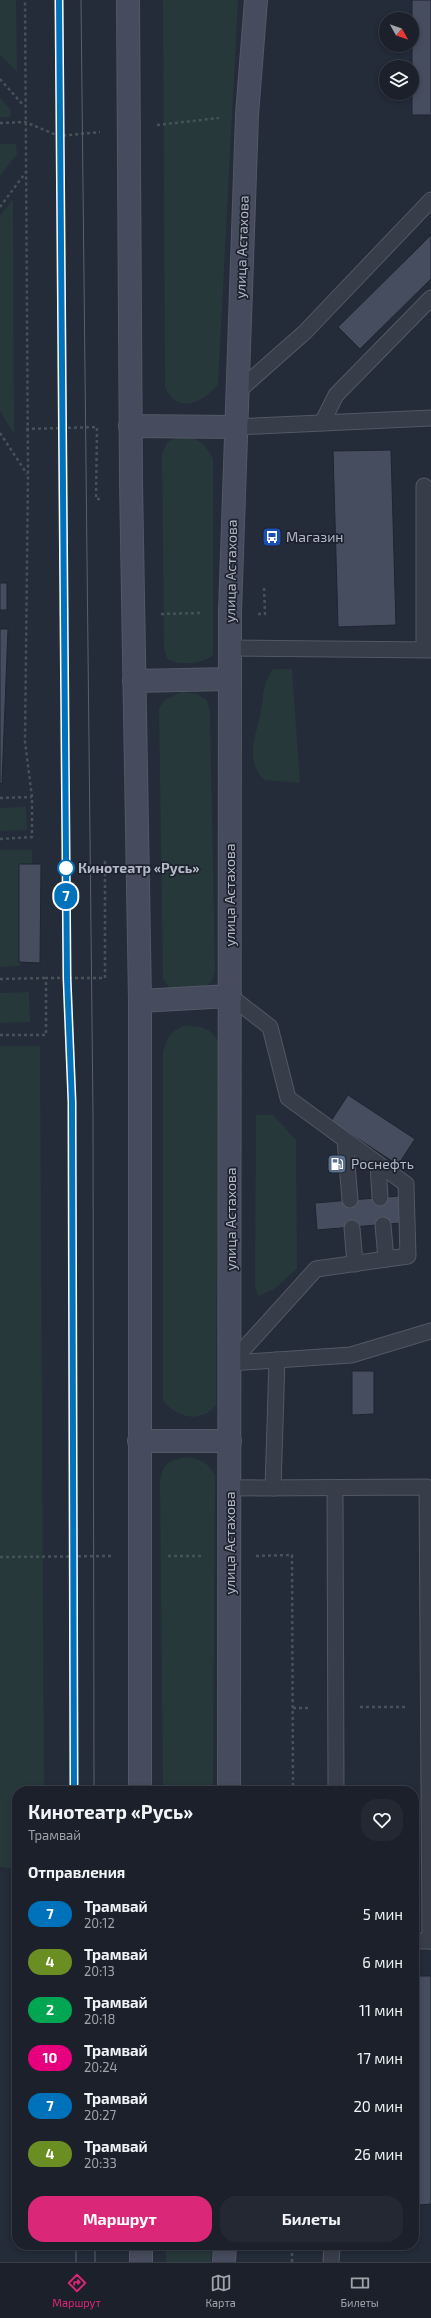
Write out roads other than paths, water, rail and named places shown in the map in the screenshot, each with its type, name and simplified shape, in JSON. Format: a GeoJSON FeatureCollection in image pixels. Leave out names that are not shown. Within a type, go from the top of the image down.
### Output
{"type":"FeatureCollection","features":[{"type":"Feature","properties":{"kind":"main road"},"geometry":{"type":"LineString","coordinates":[[128,0],[130,426],[140,1001],[140,1786]]}},
{"type":"Feature","properties":{"kind":"main road","name":"улица Астахова"},"geometry":{"type":"LineString","coordinates":[[229,1786],[231,1363],[231,535],[247,115],[256,0]]}},
{"type":"Feature","properties":{"kind":"main road"},"geometry":{"type":"LineString","coordinates":[[130,426],[235,427]]}},
{"type":"Feature","properties":{"kind":"main road"},"geometry":{"type":"LineString","coordinates":[[134,681],[230,679]]}},
{"type":"Feature","properties":{"kind":"main road"},"geometry":{"type":"LineString","coordinates":[[140,1001],[230,996]]}},
{"type":"Feature","properties":{"kind":"main road"},"geometry":{"type":"LineString","coordinates":[[139,1441],[230,1441]]}},
{"type":"Feature","properties":{"kind":"main road"},"geometry":{"type":"LineString","coordinates":[[141,2250],[141,2262]]}},
{"type":"Feature","properties":{"kind":"main road"},"geometry":{"type":"LineString","coordinates":[[224,2250],[224,2262]]}},
{"type":"Feature","properties":{"kind":"lane"},"geometry":{"type":"LineString","coordinates":[[236,393],[306,332],[431,200]]}},
{"type":"Feature","properties":{"kind":"lane"},"geometry":{"type":"LineString","coordinates":[[322,423],[336,395],[431,298]]}},
{"type":"Feature","properties":{"kind":"lane"},"geometry":{"type":"LineString","coordinates":[[235,427],[431,418]]}},
{"type":"Feature","properties":{"kind":"lane"},"geometry":{"type":"LineString","coordinates":[[231,648],[428,649],[424,486]]}},
{"type":"Feature","properties":{"kind":"lane"},"geometry":{"type":"LineString","coordinates":[[230,996],[270,1027],[288,1098],[406,1184],[408,1256],[316,1269],[231,1363]]}},
{"type":"Feature","properties":{"kind":"lane"},"geometry":{"type":"LineString","coordinates":[[345,1140],[350,1200]]}},
{"type":"Feature","properties":{"kind":"lane"},"geometry":{"type":"LineString","coordinates":[[378,1164],[380,1198]]}},
{"type":"Feature","properties":{"kind":"lane"},"geometry":{"type":"LineString","coordinates":[[383,1225],[386,1259]]}},
{"type":"Feature","properties":{"kind":"lane"},"geometry":{"type":"LineString","coordinates":[[352,1228],[355,1264]]}},
{"type":"Feature","properties":{"kind":"lane"},"geometry":{"type":"LineString","coordinates":[[231,1363],[351,1354],[431,1331]]}},
{"type":"Feature","properties":{"kind":"lane"},"geometry":{"type":"LineString","coordinates":[[273,1488],[277,1360]]}},
{"type":"Feature","properties":{"kind":"lane"},"geometry":{"type":"LineString","coordinates":[[230,1488],[427,1487],[430,1941],[419,1941]]}},
{"type":"Feature","properties":{"kind":"lane"},"geometry":{"type":"LineString","coordinates":[[334,1488],[336,1786]]}},
{"type":"Feature","properties":{"kind":"lane"},"geometry":{"type":"LineString","coordinates":[[331,2262],[332,2250]]}},
{"type":"Feature","properties":{"kind":"tram line"},"geometry":{"type":"LineString","coordinates":[[59,0],[67,978],[72,1102],[74,1786]]}},
{"type":"Feature","properties":{"kind":"tram line","name":"7"},"geometry":{"type":"LineString","coordinates":[[59,0],[61,442],[67,978],[72,1102],[74,1786]]}},
{"type":"Feature","properties":{"kind":"tram line"},"geometry":{"type":"LineString","coordinates":[[81,0],[93,1114],[94,1786]]}},
{"type":"Feature","properties":{"kind":"tram line"},"geometry":{"type":"LineString","coordinates":[[76,2250],[76,2262]]}},
{"type":"Feature","properties":{"kind":"tram line"},"geometry":{"type":"LineString","coordinates":[[95,2250],[95,2262]]}},
{"type":"Feature","properties":{"kind":"place","name":"Магазин"},"geometry":{"type":"Point","coordinates":[272,537]}},
{"type":"Feature","properties":{"kind":"place","name":"Кинотеатр «Русь»"},"geometry":{"type":"Point","coordinates":[66,868]}},
{"type":"Feature","properties":{"kind":"place","name":"Роснефть"},"geometry":{"type":"Point","coordinates":[337,1164]}}]}
